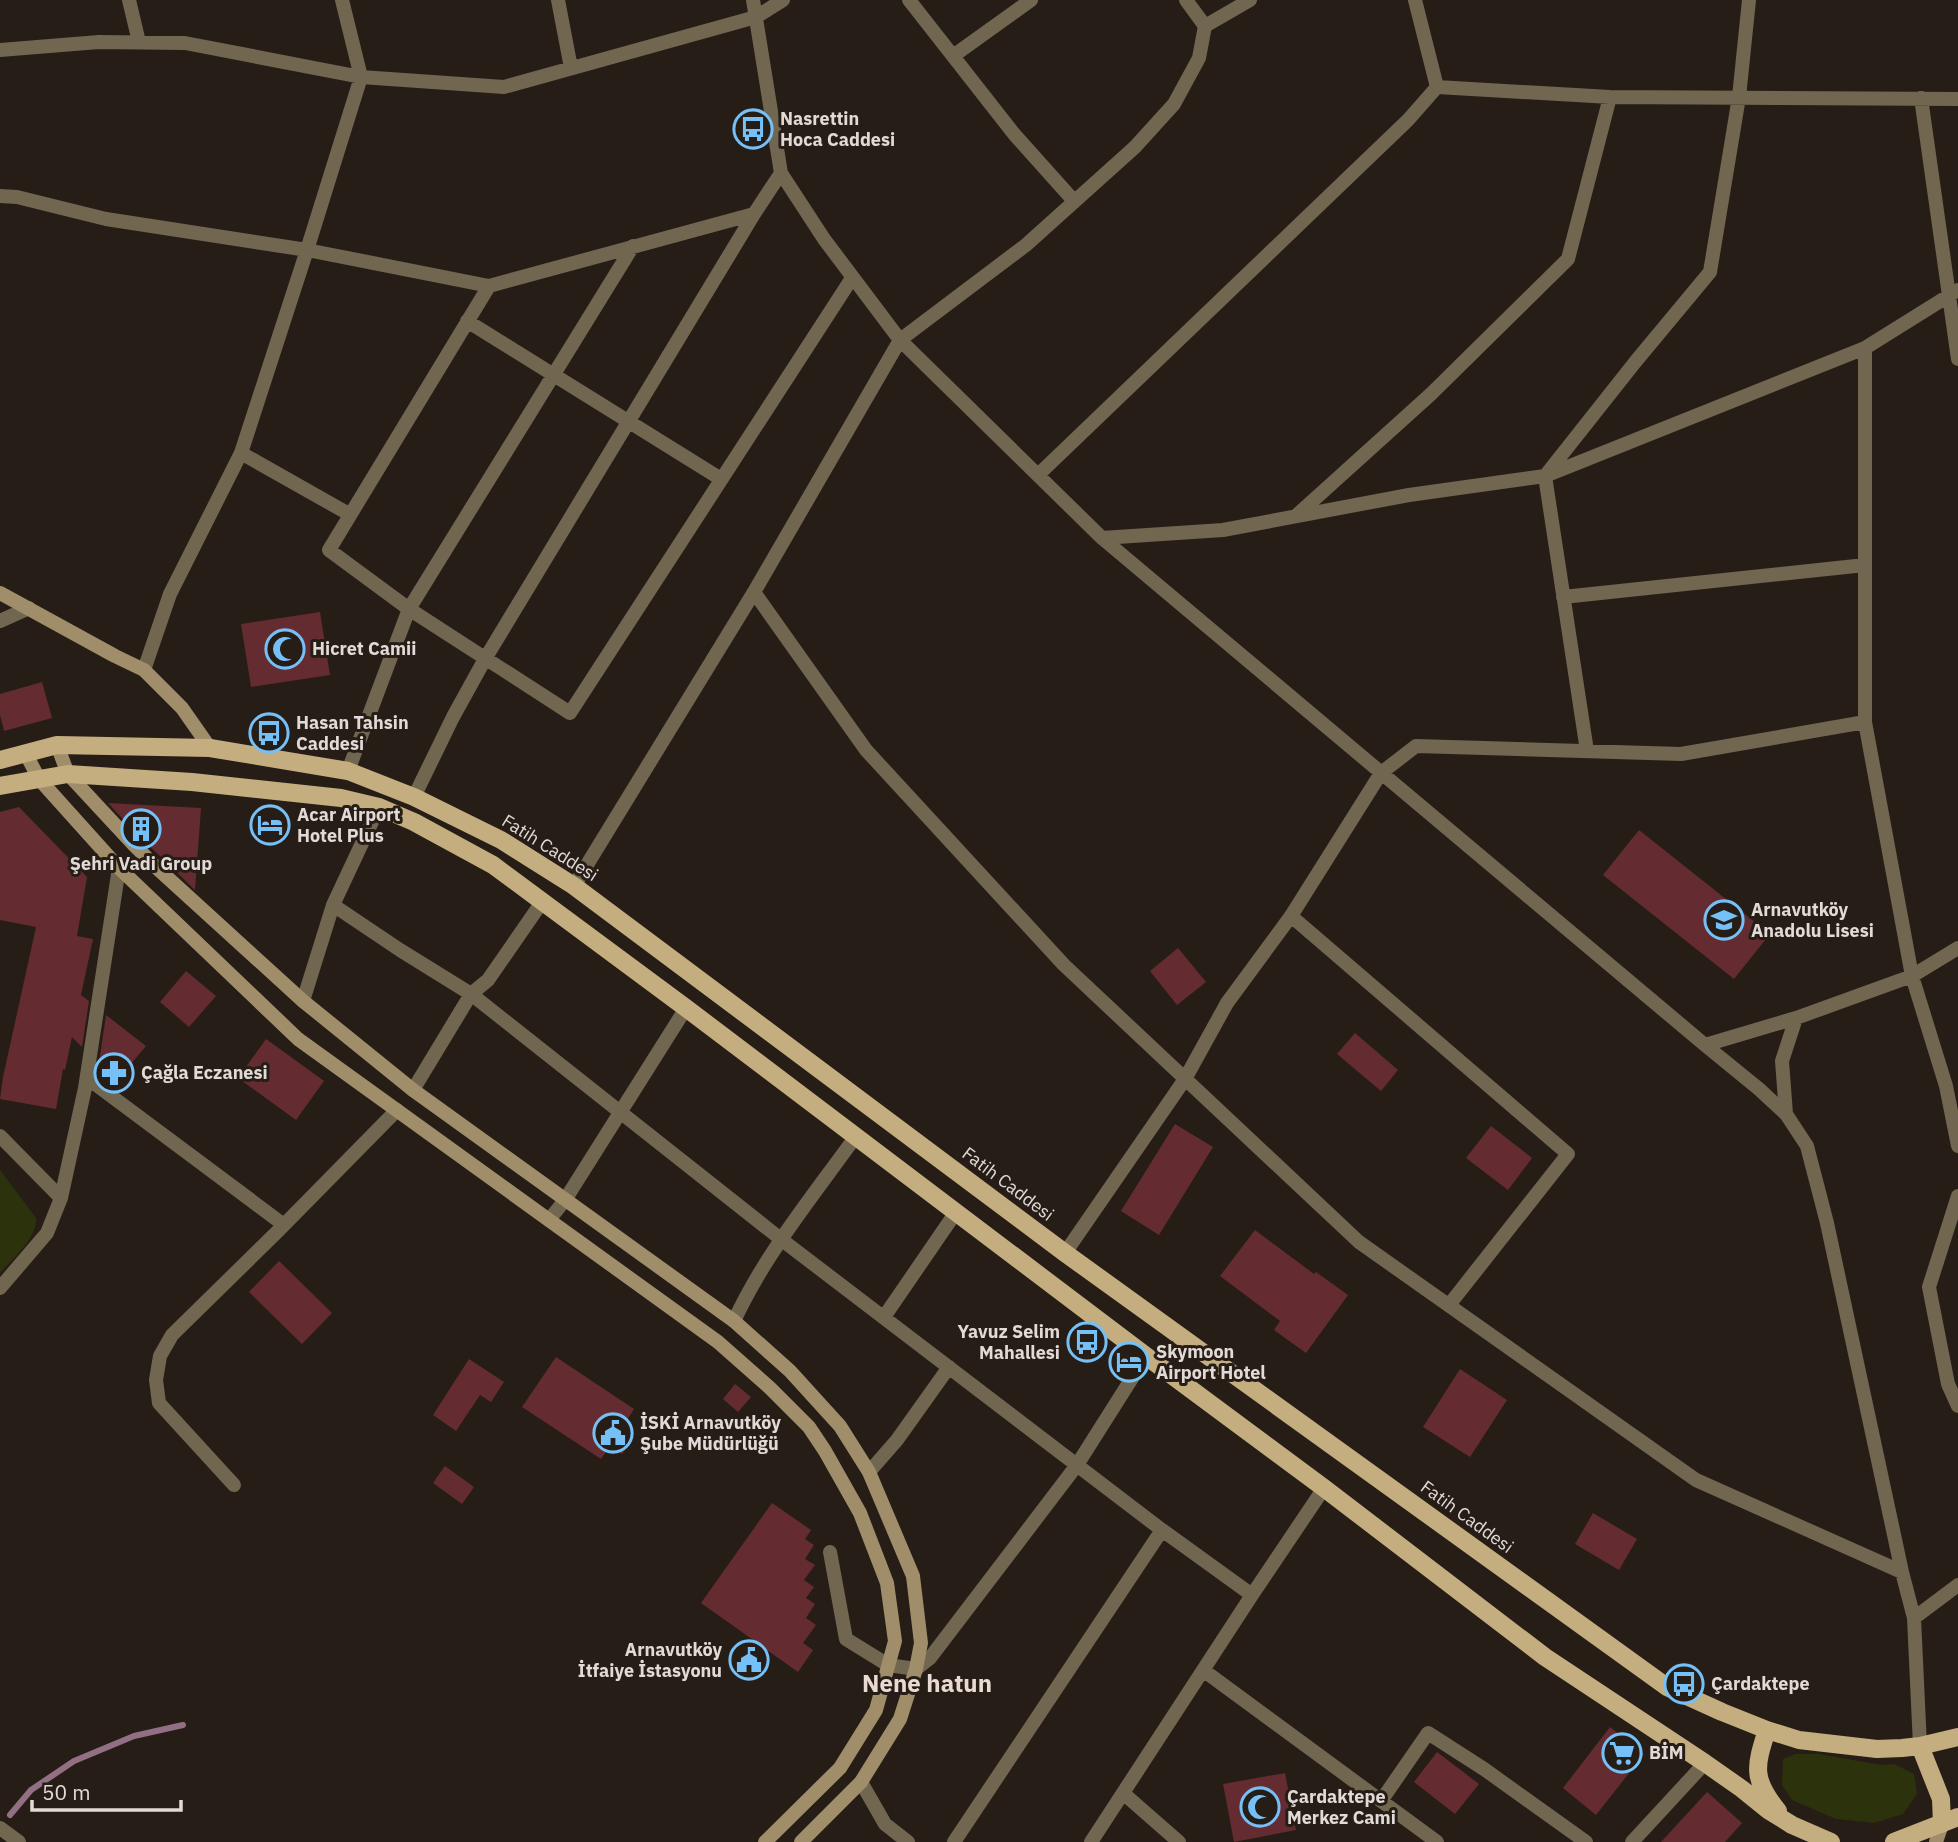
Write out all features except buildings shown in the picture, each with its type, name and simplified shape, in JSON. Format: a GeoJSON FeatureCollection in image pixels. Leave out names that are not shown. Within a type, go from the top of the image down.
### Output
{"type":"FeatureCollection","features":[{"type":"Feature","properties":{"kind":"main road","name":"Fatih Caddesi"},"geometry":{"type":"LineString","coordinates":[[0,760],[57,745],[211,748],[348,772],[414,797],[501,840],[574,886],[1065,1253],[1667,1687],[1767,1730],[1799,1740],[1877,1749],[1920,1746],[1958,1737]]}},
{"type":"Feature","properties":{"kind":"main road"},"geometry":{"type":"LineString","coordinates":[[0,786],[68,774],[192,782],[341,798],[379,807],[414,821],[493,865],[1545,1657],[1705,1763],[1768,1810],[1792,1825],[1831,1842]]}},
{"type":"Feature","properties":{"kind":"main road"},"geometry":{"type":"LineString","coordinates":[[1767,1730],[1757,1762],[1760,1785],[1792,1825]]}},
{"type":"Feature","properties":{"kind":"main road"},"geometry":{"type":"LineString","coordinates":[[1894,1842],[1950,1821],[1920,1746]]}},
{"type":"Feature","properties":{"kind":"street"},"geometry":{"type":"LineString","coordinates":[[129,0],[139,43]]}},
{"type":"Feature","properties":{"kind":"street"},"geometry":{"type":"LineString","coordinates":[[144,670],[170,594],[241,453],[361,77],[342,0]]}},
{"type":"Feature","properties":{"kind":"street"},"geometry":{"type":"LineString","coordinates":[[558,0],[572,68]]}},
{"type":"Feature","properties":{"kind":"street"},"geometry":{"type":"LineString","coordinates":[[753,0],[781,173],[824,239],[900,340],[1102,538],[1786,1114],[1807,1146],[1827,1223],[1914,1618],[1920,1746]]}},
{"type":"Feature","properties":{"kind":"street"},"geometry":{"type":"LineString","coordinates":[[0,50],[99,42],[186,43],[361,77],[504,87],[756,17],[783,0]]}},
{"type":"Feature","properties":{"kind":"street"},"geometry":{"type":"LineString","coordinates":[[909,0],[1014,134],[1074,201]]}},
{"type":"Feature","properties":{"kind":"street"},"geometry":{"type":"LineString","coordinates":[[953,56],[1031,0]]}},
{"type":"Feature","properties":{"kind":"street"},"geometry":{"type":"LineString","coordinates":[[574,886],[754,592],[900,340],[1026,245],[1135,147],[1174,104],[1199,58],[1205,26],[1186,0]]}},
{"type":"Feature","properties":{"kind":"street"},"geometry":{"type":"LineString","coordinates":[[1205,26],[1250,0]]}},
{"type":"Feature","properties":{"kind":"street"},"geometry":{"type":"LineString","coordinates":[[1415,0],[1437,87]]}},
{"type":"Feature","properties":{"kind":"street"},"geometry":{"type":"LineString","coordinates":[[1587,751],[1545,476],[1710,272],[1739,97],[1749,0]]}},
{"type":"Feature","properties":{"kind":"street"},"geometry":{"type":"LineString","coordinates":[[1437,87],[1610,97],[1958,99]]}},
{"type":"Feature","properties":{"kind":"street"},"geometry":{"type":"LineString","coordinates":[[1039,474],[1408,120],[1437,87]]}},
{"type":"Feature","properties":{"kind":"street"},"geometry":{"type":"LineString","coordinates":[[1296,516],[1431,394],[1569,259],[1610,97]]}},
{"type":"Feature","properties":{"kind":"street"},"geometry":{"type":"LineString","coordinates":[[1921,98],[1954,292],[1958,359]]}},
{"type":"Feature","properties":{"kind":"street"},"geometry":{"type":"LineString","coordinates":[[414,797],[485,659],[781,173]]}},
{"type":"Feature","properties":{"kind":"street"},"geometry":{"type":"LineString","coordinates":[[0,195],[106,219],[307,250],[489,286],[754,214]]}},
{"type":"Feature","properties":{"kind":"street"},"geometry":{"type":"LineString","coordinates":[[348,772],[409,609],[633,246]]}},
{"type":"Feature","properties":{"kind":"street"},"geometry":{"type":"LineString","coordinates":[[489,286],[329,550],[409,609],[570,713],[852,278]]}},
{"type":"Feature","properties":{"kind":"street"},"geometry":{"type":"LineString","coordinates":[[1102,538],[1223,530],[1409,495],[1545,476],[1865,348],[1954,292]]}},
{"type":"Feature","properties":{"kind":"street"},"geometry":{"type":"LineString","coordinates":[[467,321],[721,479]]}},
{"type":"Feature","properties":{"kind":"street"},"geometry":{"type":"LineString","coordinates":[[1865,348],[1865,722],[1912,976],[1952,1084],[1958,1146]]}},
{"type":"Feature","properties":{"kind":"street"},"geometry":{"type":"LineString","coordinates":[[241,453],[349,514]]}},
{"type":"Feature","properties":{"kind":"street"},"geometry":{"type":"LineString","coordinates":[[1563,597],[1865,565]]}},
{"type":"Feature","properties":{"kind":"street"},"geometry":{"type":"LineString","coordinates":[[754,592],[866,750],[1064,965],[1359,1242],[1696,1480],[1902,1572]]}},
{"type":"Feature","properties":{"kind":"street"},"geometry":{"type":"LineString","coordinates":[[0,593],[144,670],[183,708],[211,748]]}},
{"type":"Feature","properties":{"kind":"street"},"geometry":{"type":"LineString","coordinates":[[0,621],[29,608]]}},
{"type":"Feature","properties":{"kind":"street"},"geometry":{"type":"LineString","coordinates":[[1065,1253],[1185,1079],[1227,1003],[1291,916],[1381,773],[1416,746],[1681,754],[1865,722]]}},
{"type":"Feature","properties":{"kind":"street"},"geometry":{"type":"LineString","coordinates":[[57,745],[68,774],[158,869],[303,1001],[413,1090],[734,1321],[790,1371],[840,1426],[869,1472],[912,1576],[921,1643],[916,1669],[900,1719],[861,1782],[801,1842]]}},
{"type":"Feature","properties":{"kind":"street"},"geometry":{"type":"LineString","coordinates":[[26,754],[39,779],[119,868],[298,1039],[707,1334],[770,1388],[810,1427],[860,1513],[887,1583],[895,1641],[876,1710],[840,1768],[765,1842]]}},
{"type":"Feature","properties":{"kind":"street"},"geometry":{"type":"LineString","coordinates":[[303,1001],[333,905],[379,807]]}},
{"type":"Feature","properties":{"kind":"street"},"geometry":{"type":"LineString","coordinates":[[0,1289],[47,1233],[61,1198],[87,1077],[119,868]]}},
{"type":"Feature","properties":{"kind":"street"},"geometry":{"type":"LineString","coordinates":[[413,1090],[471,994],[488,979],[541,902]]}},
{"type":"Feature","properties":{"kind":"street"},"geometry":{"type":"LineString","coordinates":[[333,905],[471,994],[782,1240],[1252,1595]]}},
{"type":"Feature","properties":{"kind":"street"},"geometry":{"type":"LineString","coordinates":[[1291,916],[1568,1154],[1448,1305]]}},
{"type":"Feature","properties":{"kind":"street"},"geometry":{"type":"LineString","coordinates":[[1705,1045],[1796,1018],[1912,976],[1958,948]]}},
{"type":"Feature","properties":{"kind":"street"},"geometry":{"type":"LineString","coordinates":[[549,1220],[565,1200],[686,1008]]}},
{"type":"Feature","properties":{"kind":"street"},"geometry":{"type":"LineString","coordinates":[[1786,1114],[1782,1060],[1796,1018]]}},
{"type":"Feature","properties":{"kind":"street"},"geometry":{"type":"LineString","coordinates":[[87,1077],[284,1225]]}},
{"type":"Feature","properties":{"kind":"street"},"geometry":{"type":"LineString","coordinates":[[234,1485],[159,1403],[156,1380],[160,1356],[172,1335],[397,1110]]}},
{"type":"Feature","properties":{"kind":"street"},"geometry":{"type":"LineString","coordinates":[[0,1136],[61,1198]]}},
{"type":"Feature","properties":{"kind":"street"},"geometry":{"type":"LineString","coordinates":[[734,1321],[749,1289],[856,1136]]}},
{"type":"Feature","properties":{"kind":"street"},"geometry":{"type":"LineString","coordinates":[[1958,1196],[1928,1287],[1948,1384],[1958,1406]]}},
{"type":"Feature","properties":{"kind":"street"},"geometry":{"type":"LineString","coordinates":[[884,1317],[956,1212]]}},
{"type":"Feature","properties":{"kind":"street"},"geometry":{"type":"LineString","coordinates":[[744,1365],[763,1347]]}},
{"type":"Feature","properties":{"kind":"street"},"geometry":{"type":"LineString","coordinates":[[830,1552],[846,1639],[888,1665],[916,1669],[930,1658],[1077,1465],[1146,1356]]}},
{"type":"Feature","properties":{"kind":"street"},"geometry":{"type":"LineString","coordinates":[[869,1472],[897,1440],[949,1367]]}},
{"type":"Feature","properties":{"kind":"street"},"geometry":{"type":"LineString","coordinates":[[1091,1842],[1324,1488]]}},
{"type":"Feature","properties":{"kind":"street"},"geometry":{"type":"LineString","coordinates":[[954,1842],[1163,1530]]}},
{"type":"Feature","properties":{"kind":"street"},"geometry":{"type":"LineString","coordinates":[[1914,1618],[1958,1585]]}},
{"type":"Feature","properties":{"kind":"street"},"geometry":{"type":"LineString","coordinates":[[1203,1670],[1437,1842]]}},
{"type":"Feature","properties":{"kind":"street"},"geometry":{"type":"LineString","coordinates":[[1381,1801],[1428,1733],[1586,1842]]}},
{"type":"Feature","properties":{"kind":"street"},"geometry":{"type":"LineString","coordinates":[[1632,1842],[1705,1763]]}},
{"type":"Feature","properties":{"kind":"street"},"geometry":{"type":"LineString","coordinates":[[861,1782],[885,1824],[908,1842]]}},
{"type":"Feature","properties":{"kind":"street"},"geometry":{"type":"LineString","coordinates":[[1123,1793],[1179,1842]]}},
{"type":"Feature","properties":{"kind":"street"},"geometry":{"type":"LineString","coordinates":[[1936,1842],[1950,1821]]}},
{"type":"Feature","properties":{"kind":"street"},"geometry":{"type":"LineString","coordinates":[[1792,1825],[1808,1842]]}},
{"type":"Feature","properties":{"kind":"street"},"geometry":{"type":"LineString","coordinates":[[0,1828],[19,1842]]}},
{"type":"Feature","properties":{"kind":"green space"},"geometry":{"type":"Polygon","coordinates":[[[0,1170],[36,1218],[36,1225],[29,1240],[0,1273],[0,1170]]]}},
{"type":"Feature","properties":{"kind":"green space"},"geometry":{"type":"Polygon","coordinates":[[[1795,1754],[1819,1754],[1881,1765],[1894,1764],[1914,1774],[1917,1794],[1903,1814],[1874,1823],[1836,1819],[1792,1800],[1782,1785],[1783,1759],[1795,1754]]]}},
{"type":"Feature","properties":{"kind":"waterway"},"geometry":{"type":"LineString","coordinates":[[10,1815],[31,1790],[74,1761],[134,1736],[183,1725]]}},
{"type":"Feature","properties":{"kind":"place","name":"Nasrettin Hoca Caddesi"},"geometry":{"type":"Point","coordinates":[753,129]}},
{"type":"Feature","properties":{"kind":"place","name":"Hicret Camii"},"geometry":{"type":"Point","coordinates":[285,649]}},
{"type":"Feature","properties":{"kind":"place","name":"Hasan Tahsin Caddesi"},"geometry":{"type":"Point","coordinates":[269,733]}},
{"type":"Feature","properties":{"kind":"place","name":"Acar Airport Hotel Plus"},"geometry":{"type":"Point","coordinates":[270,825]}},
{"type":"Feature","properties":{"kind":"place","name":"Şehri Vadi Group"},"geometry":{"type":"Point","coordinates":[141,829]}},
{"type":"Feature","properties":{"kind":"place","name":"Arnavutköy Anadolu Lisesi"},"geometry":{"type":"Point","coordinates":[1724,920]}},
{"type":"Feature","properties":{"kind":"place","name":"Çağla Eczanesi"},"geometry":{"type":"Point","coordinates":[114,1073]}},
{"type":"Feature","properties":{"kind":"place","name":"Yavuz Selim Mahallesi"},"geometry":{"type":"Point","coordinates":[1087,1342]}},
{"type":"Feature","properties":{"kind":"place","name":"Skymoon Airport Hotel"},"geometry":{"type":"Point","coordinates":[1129,1362]}},
{"type":"Feature","properties":{"kind":"place","name":"İSKİ Arnavutköy Şube Müdürlüğü"},"geometry":{"type":"Point","coordinates":[613,1433]}},
{"type":"Feature","properties":{"kind":"place","name":"Arnavutköy İtfaiye İstasyonu"},"geometry":{"type":"Point","coordinates":[749,1660]}},
{"type":"Feature","properties":{"kind":"place","name":"Çardaktepe"},"geometry":{"type":"Point","coordinates":[1684,1684]}},
{"type":"Feature","properties":{"kind":"place","name":"BİM"},"geometry":{"type":"Point","coordinates":[1622,1753]}},
{"type":"Feature","properties":{"kind":"place","name":"Çardaktepe Merkez Cami"},"geometry":{"type":"Point","coordinates":[1260,1807]}},
{"type":"Feature","properties":{"kind":"district","name":"Nene hatun"},"geometry":{"type":"Point","coordinates":[927,1684]}}]}
